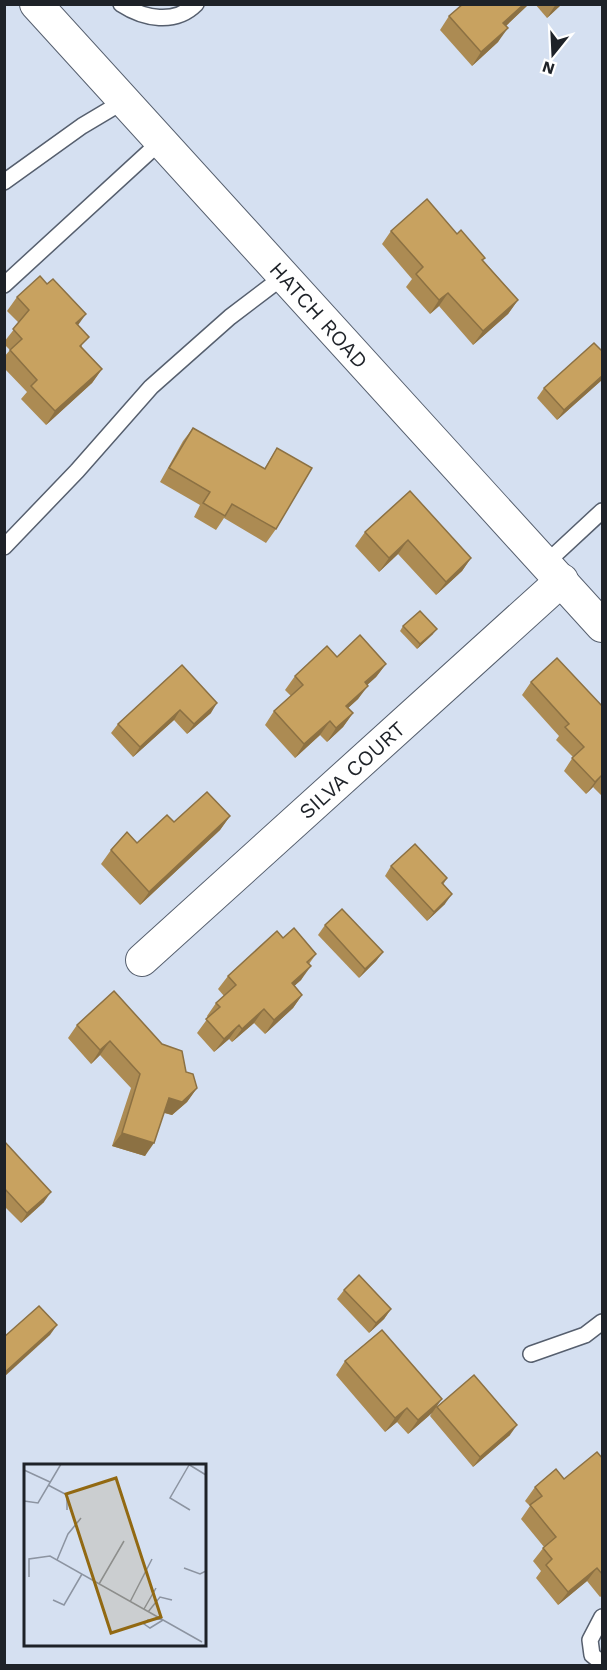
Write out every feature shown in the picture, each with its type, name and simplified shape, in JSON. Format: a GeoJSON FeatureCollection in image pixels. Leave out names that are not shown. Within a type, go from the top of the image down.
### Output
{"type":"FeatureCollection","features":[{"type":"Feature","properties":{"kind":"street","name":"HATCH ROAD"},"geometry":{"type":"LineString","coordinates":[[36,4],[603,626]]}},
{"type":"Feature","properties":{"kind":"street","name":"SILVA COURT"},"geometry":{"type":"LineString","coordinates":[[142,960],[554,572]]}},
{"type":"Feature","properties":{"kind":"lane"},"geometry":{"type":"LineString","coordinates":[[121,4],[137,15],[156,19],[188,13],[196,4]]}},
{"type":"Feature","properties":{"kind":"lane"},"geometry":{"type":"LineString","coordinates":[[4,182],[82,126],[124,101]]}},
{"type":"Feature","properties":{"kind":"lane"},"geometry":{"type":"LineString","coordinates":[[4,285],[161,141]]}},
{"type":"Feature","properties":{"kind":"lane"},"geometry":{"type":"LineString","coordinates":[[4,547],[77,471],[151,387],[230,317],[284,276]]}},
{"type":"Feature","properties":{"kind":"lane"},"geometry":{"type":"LineString","coordinates":[[554,572],[603,511]]}},
{"type":"Feature","properties":{"kind":"lane"},"geometry":{"type":"LineString","coordinates":[[531,1354],[585,1335],[603,1322]]}},
{"type":"Feature","properties":{"kind":"lane"},"geometry":{"type":"LineString","coordinates":[[603,1617],[590,1640],[592,1655],[603,1663]]}},
{"type":"Feature","properties":{"kind":"building"},"geometry":{"type":"Polygon","coordinates":[[[463,4],[524,4],[503,23],[508,28],[481,52],[449,16],[463,4]]]}},
{"type":"Feature","properties":{"kind":"building"},"geometry":{"type":"Polygon","coordinates":[[[427,199],[457,234],[461,230],[485,258],[482,260],[518,300],[483,331],[448,293],[439,300],[416,274],[423,267],[391,231],[427,199]]]}},
{"type":"Feature","properties":{"kind":"building"},"geometry":{"type":"Polygon","coordinates":[[[40,276],[47,284],[53,279],[86,314],[76,323],[89,337],[80,346],[102,369],[55,411],[31,386],[37,380],[10,350],[22,339],[13,329],[29,310],[17,297],[40,276]]]}},
{"type":"Feature","properties":{"kind":"building"},"geometry":{"type":"Polygon","coordinates":[[[594,343],[603,352],[603,375],[564,410],[544,388],[594,343]]]}},
{"type":"Feature","properties":{"kind":"building"},"geometry":{"type":"Polygon","coordinates":[[[193,428],[265,469],[277,448],[312,468],[276,529],[232,504],[225,516],[203,503],[210,492],[169,468],[193,428]]]}},
{"type":"Feature","properties":{"kind":"building"},"geometry":{"type":"Polygon","coordinates":[[[410,491],[471,558],[446,582],[408,540],[389,558],[365,532],[410,491]]]}},
{"type":"Feature","properties":{"kind":"building"},"geometry":{"type":"Polygon","coordinates":[[[420,611],[437,629],[420,644],[403,626],[420,611]]]}},
{"type":"Feature","properties":{"kind":"building"},"geometry":{"type":"Polygon","coordinates":[[[360,635],[386,664],[365,682],[368,686],[346,706],[353,713],[336,728],[330,721],[304,744],[274,711],[303,685],[295,676],[327,646],[337,657],[360,635]]]}},
{"type":"Feature","properties":{"kind":"building"},"geometry":{"type":"Polygon","coordinates":[[[557,658],[603,707],[603,776],[595,782],[572,758],[584,747],[565,727],[569,724],[531,682],[557,658]]]}},
{"type":"Feature","properties":{"kind":"building"},"geometry":{"type":"Polygon","coordinates":[[[182,665],[217,703],[194,724],[180,710],[140,747],[118,724],[182,665]]]}},
{"type":"Feature","properties":{"kind":"building"},"geometry":{"type":"Polygon","coordinates":[[[207,792],[230,816],[149,892],[111,850],[127,832],[137,843],[167,815],[174,822],[207,792]]]}},
{"type":"Feature","properties":{"kind":"building"},"geometry":{"type":"Polygon","coordinates":[[[415,844],[447,878],[442,883],[452,894],[434,912],[391,866],[415,844]]]}},
{"type":"Feature","properties":{"kind":"building"},"geometry":{"type":"Polygon","coordinates":[[[342,909],[383,952],[365,969],[325,925],[342,909]]]}},
{"type":"Feature","properties":{"kind":"building"},"geometry":{"type":"Polygon","coordinates":[[[294,928],[316,954],[307,962],[311,966],[292,983],[302,995],[274,1020],[264,1009],[242,1029],[239,1025],[224,1039],[206,1019],[220,1007],[216,1003],[236,985],[228,976],[277,931],[283,938],[294,928]]]}},
{"type":"Feature","properties":{"kind":"building"},"geometry":{"type":"Polygon","coordinates":[[[114,991],[162,1044],[182,1051],[186,1072],[193,1074],[197,1088],[182,1102],[169,1098],[154,1143],[122,1133],[140,1074],[110,1041],[100,1050],[77,1025],[114,991]]]}},
{"type":"Feature","properties":{"kind":"building"},"geometry":{"type":"Polygon","coordinates":[[[4,1141],[51,1192],[27,1213],[4,1188],[4,1141]]]}},
{"type":"Feature","properties":{"kind":"building"},"geometry":{"type":"Polygon","coordinates":[[[359,1275],[391,1309],[376,1323],[344,1290],[359,1275]]]}},
{"type":"Feature","properties":{"kind":"building"},"geometry":{"type":"Polygon","coordinates":[[[39,1306],[57,1325],[4,1373],[4,1337],[39,1306]]]}},
{"type":"Feature","properties":{"kind":"building"},"geometry":{"type":"Polygon","coordinates":[[[382,1330],[442,1399],[418,1420],[407,1408],[395,1418],[345,1361],[382,1330]]]}},
{"type":"Feature","properties":{"kind":"building"},"geometry":{"type":"Polygon","coordinates":[[[474,1375],[517,1425],[480,1457],[437,1407],[474,1375]]]}},
{"type":"Feature","properties":{"kind":"building"},"geometry":{"type":"Polygon","coordinates":[[[597,1452],[603,1459],[603,1575],[597,1568],[568,1592],[546,1565],[552,1559],[543,1548],[556,1537],[530,1505],[542,1496],[535,1487],[556,1469],[564,1479],[597,1452]]]}}]}
